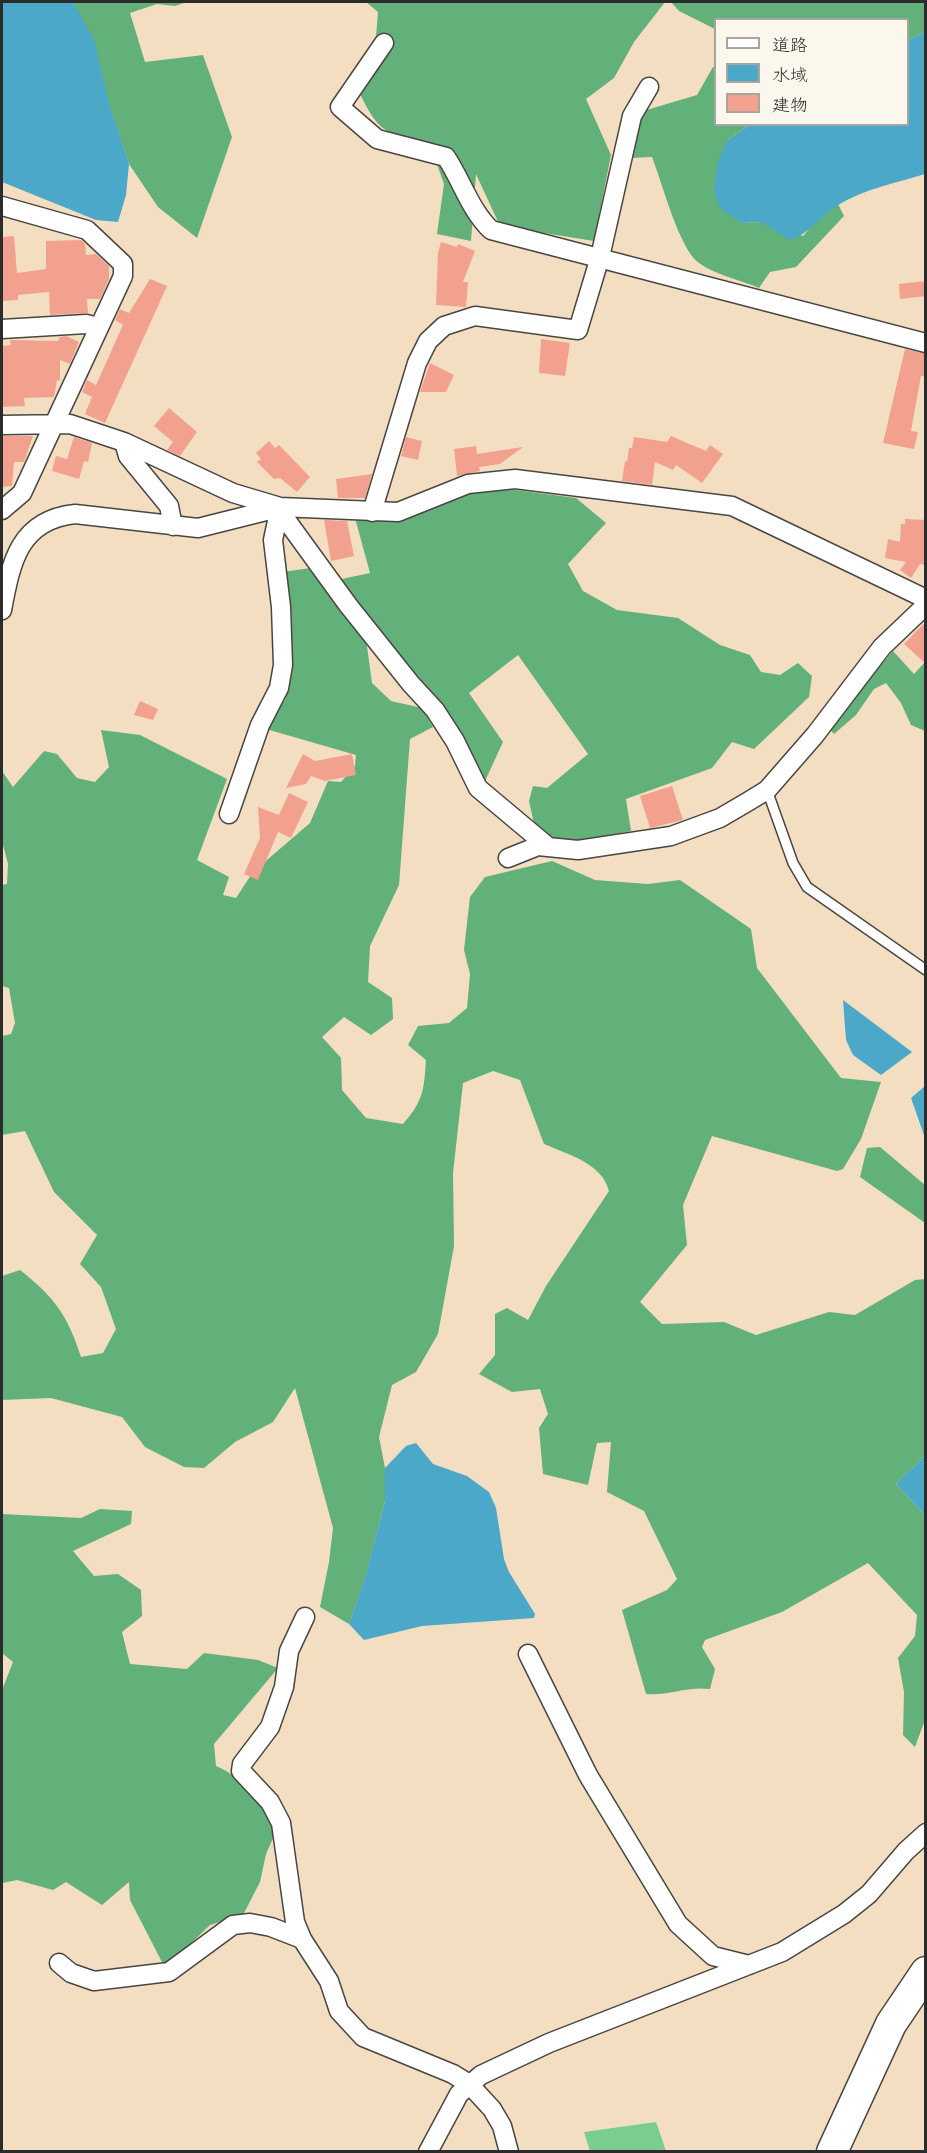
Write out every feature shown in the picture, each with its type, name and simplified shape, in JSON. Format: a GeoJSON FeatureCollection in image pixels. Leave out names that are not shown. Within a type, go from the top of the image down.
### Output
{"type":"FeatureCollection","features":[{"type":"Feature","properties":{"kind":"main road"},"geometry":{"type":"LineString","coordinates":[[832,2151],[891,2024],[926,1972]]}},
{"type":"Feature","properties":{"kind":"street"},"geometry":{"type":"LineString","coordinates":[[384,43],[340,107],[377,139],[446,157],[460,178],[478,218],[490,230],[926,343]]}},
{"type":"Feature","properties":{"kind":"street"},"geometry":{"type":"LineString","coordinates":[[372,512],[417,363],[428,341],[444,326],[475,315],[578,330],[600,257],[632,116],[649,87]]}},
{"type":"Feature","properties":{"kind":"street"},"geometry":{"type":"LineString","coordinates":[[2,206],[87,230],[123,264],[123,276],[22,493],[2,510]]}},
{"type":"Feature","properties":{"kind":"street"},"geometry":{"type":"LineString","coordinates":[[2,328],[86,324],[98,327]]}},
{"type":"Feature","properties":{"kind":"street"},"geometry":{"type":"LineString","coordinates":[[2,425],[70,424],[124,442],[233,493],[280,507],[398,512],[468,484],[515,479],[732,506],[926,599]]}},
{"type":"Feature","properties":{"kind":"street"},"geometry":{"type":"LineString","coordinates":[[124,442],[128,456],[169,506],[173,526]]}},
{"type":"Feature","properties":{"kind":"street"},"geometry":{"type":"LineString","coordinates":[[2,610],[10,567],[19,547],[35,529],[47,520],[75,514],[173,526],[210,526],[280,507]]}},
{"type":"Feature","properties":{"kind":"street"},"geometry":{"type":"LineString","coordinates":[[229,814],[260,725],[279,688],[283,665],[281,607],[273,540],[280,507]]}},
{"type":"Feature","properties":{"kind":"street"},"geometry":{"type":"LineString","coordinates":[[280,507],[287,521],[348,605],[411,684],[435,710],[455,741],[478,788],[546,845]]}},
{"type":"Feature","properties":{"kind":"street"},"geometry":{"type":"LineString","coordinates":[[508,858],[546,845],[578,850],[671,836],[720,818],[767,790],[815,735],[882,646],[926,605]]}},
{"type":"Feature","properties":{"kind":"street"},"geometry":{"type":"LineString","coordinates":[[304,1617],[289,1651],[284,1687],[270,1727],[242,1764],[241,1771],[270,1802],[282,1823],[295,1922],[302,1939],[329,1981],[339,2011],[363,2037],[453,2074],[469,2084],[492,2109],[502,2126],[509,2151]]}},
{"type":"Feature","properties":{"kind":"street"},"geometry":{"type":"LineString","coordinates":[[528,1654],[588,1775],[678,1924],[713,1956],[749,1965]]}},
{"type":"Feature","properties":{"kind":"street"},"geometry":{"type":"LineString","coordinates":[[428,2151],[459,2094],[481,2075],[549,2043],[782,1952],[844,1914],[869,1894],[906,1851],[926,1833]]}},
{"type":"Feature","properties":{"kind":"street"},"geometry":{"type":"LineString","coordinates":[[59,1963],[71,1973],[94,1981],[169,1972],[233,1925],[250,1923],[271,1927],[302,1939]]}},
{"type":"Feature","properties":{"kind":"lane"},"geometry":{"type":"LineString","coordinates":[[767,790],[793,863],[807,887],[926,970]]}},
{"type":"Feature","properties":{"kind":"green space"},"geometry":{"type":"Polygon","coordinates":[[[73,2],[187,2],[175,6],[157,4],[130,13],[145,62],[203,55],[232,137],[197,238],[158,207],[129,164],[73,2]]]}},
{"type":"Feature","properties":{"kind":"green space"},"geometry":{"type":"Polygon","coordinates":[[[366,2],[665,2],[634,42],[614,78],[586,99],[611,155],[594,241],[500,226],[476,174],[471,241],[437,234],[444,184],[429,142],[402,137],[384,129],[371,114],[358,90],[375,50],[378,12],[366,2]]]}},
{"type":"Feature","properties":{"kind":"green space"},"geometry":{"type":"Polygon","coordinates":[[[671,2],[925,2],[925,32],[909,40],[909,18],[714,18],[714,28],[679,11],[671,2]]]}},
{"type":"Feature","properties":{"kind":"green space"},"geometry":{"type":"Polygon","coordinates":[[[714,67],[714,126],[748,126],[728,140],[742,223],[761,222],[803,236],[821,216],[838,204],[844,216],[796,267],[770,272],[759,288],[720,274],[699,263],[678,230],[652,157],[631,158],[643,111],[697,95],[714,67]]]}},
{"type":"Feature","properties":{"kind":"green space"},"geometry":{"type":"Polygon","coordinates":[[[508,489],[576,498],[606,523],[568,564],[583,591],[617,610],[678,618],[720,645],[750,655],[761,672],[780,675],[798,663],[812,676],[809,697],[754,749],[732,742],[712,768],[626,799],[631,831],[560,844],[535,828],[529,801],[533,786],[547,788],[588,754],[518,655],[469,693],[503,742],[485,781],[337,580],[370,573],[355,518],[468,491],[508,489]]]}},
{"type":"Feature","properties":{"kind":"green space"},"geometry":{"type":"Polygon","coordinates":[[[310,568],[366,639],[372,683],[391,701],[422,708],[433,727],[410,739],[399,885],[370,946],[368,982],[392,998],[393,1019],[371,1035],[344,1017],[322,1037],[341,1058],[342,1090],[366,1118],[403,1124],[419,1102],[424,1080],[426,1060],[408,1045],[418,1026],[449,1023],[467,1008],[470,974],[464,950],[470,897],[485,877],[552,861],[595,880],[648,884],[680,880],[751,929],[757,968],[841,1078],[881,1082],[861,1139],[843,1169],[837,1171],[712,1136],[683,1205],[687,1245],[640,1302],[662,1324],[724,1322],[756,1335],[829,1312],[855,1315],[915,1280],[925,1279],[925,1456],[896,1484],[925,1515],[926,1717],[915,1747],[903,1735],[904,1692],[898,1658],[915,1636],[917,1615],[868,1563],[782,1612],[705,1640],[702,1647],[715,1669],[710,1689],[646,1694],[622,1610],[667,1590],[677,1579],[644,1511],[607,1492],[611,1442],[597,1443],[588,1485],[543,1474],[539,1428],[548,1414],[540,1389],[512,1392],[479,1374],[495,1355],[495,1314],[507,1308],[528,1320],[546,1286],[609,1191],[605,1181],[591,1166],[544,1144],[520,1080],[493,1071],[463,1083],[453,1173],[454,1246],[438,1334],[416,1372],[392,1385],[379,1437],[385,1468],[385,1501],[365,1580],[349,1624],[320,1607],[333,1528],[295,1388],[273,1422],[235,1442],[204,1468],[184,1467],[145,1447],[122,1417],[51,1398],[2,1400],[2,1276],[20,1270],[51,1298],[65,1318],[81,1357],[103,1353],[116,1329],[101,1287],[80,1264],[97,1235],[54,1192],[25,1131],[2,1135],[2,1036],[11,1034],[15,1023],[9,988],[2,986],[2,885],[7,884],[8,864],[2,841],[2,771],[13,787],[44,751],[57,754],[77,778],[95,782],[109,767],[101,730],[140,735],[227,779],[197,860],[229,877],[223,895],[236,898],[253,872],[310,823],[328,781],[341,782],[355,766],[356,755],[266,729],[286,698],[288,642],[283,572],[310,568]]]}},
{"type":"Feature","properties":{"kind":"green space"},"geometry":{"type":"Polygon","coordinates":[[[893,651],[914,674],[925,662],[925,731],[911,725],[901,703],[886,683],[874,689],[856,715],[834,734],[828,727],[893,651]]]}},
{"type":"Feature","properties":{"kind":"green space"},"geometry":{"type":"Polygon","coordinates":[[[880,1147],[925,1185],[925,1223],[860,1177],[867,1148],[880,1147]]]}},
{"type":"Feature","properties":{"kind":"green space"},"geometry":{"type":"Polygon","coordinates":[[[100,1509],[132,1511],[131,1524],[73,1551],[94,1576],[118,1574],[141,1590],[142,1616],[122,1632],[130,1664],[187,1669],[204,1653],[258,1660],[278,1668],[214,1744],[216,1766],[243,1784],[278,1827],[266,1854],[260,1882],[243,1915],[210,1925],[181,1953],[163,1964],[130,1900],[129,1882],[102,1905],[66,1882],[53,1890],[17,1880],[2,1883],[2,1690],[13,1662],[2,1653],[2,1514],[81,1518],[100,1509]]]}},
{"type":"Feature","properties":{"kind":"green space"},"geometry":{"type":"Polygon","coordinates":[[[656,2122],[666,2151],[590,2151],[584,2132],[656,2122]]]}},
{"type":"Feature","properties":{"kind":"water"},"geometry":{"type":"Polygon","coordinates":[[[2,2],[73,2],[94,40],[110,107],[129,164],[126,195],[118,222],[96,220],[2,182],[2,2]]]}},
{"type":"Feature","properties":{"kind":"water"},"geometry":{"type":"Polygon","coordinates":[[[925,32],[925,174],[848,199],[832,209],[803,234],[790,240],[761,222],[742,223],[720,208],[714,191],[718,161],[728,140],[748,126],[909,126],[909,40],[925,32]]]}},
{"type":"Feature","properties":{"kind":"water"},"geometry":{"type":"Polygon","coordinates":[[[843,1000],[912,1052],[881,1075],[853,1055],[846,1040],[843,1000]]]}},
{"type":"Feature","properties":{"kind":"water"},"geometry":{"type":"Polygon","coordinates":[[[925,1086],[925,1138],[911,1098],[925,1086]]]}},
{"type":"Feature","properties":{"kind":"water"},"geometry":{"type":"Polygon","coordinates":[[[416,1443],[433,1464],[467,1476],[489,1492],[496,1508],[504,1559],[509,1572],[535,1614],[534,1618],[422,1626],[364,1640],[349,1624],[365,1579],[385,1501],[385,1468],[406,1446],[416,1443]]]}},
{"type":"Feature","properties":{"kind":"water"},"geometry":{"type":"Polygon","coordinates":[[[925,1456],[925,1515],[896,1484],[925,1456]]]}},
{"type":"Feature","properties":{"kind":"building"},"geometry":{"type":"Polygon","coordinates":[[[14,236],[17,273],[46,269],[46,241],[81,240],[85,244],[86,255],[96,254],[109,266],[109,279],[100,299],[87,299],[88,313],[50,315],[49,292],[18,295],[18,300],[3,301],[2,237],[14,236]]]}},
{"type":"Feature","properties":{"kind":"building"},"geometry":{"type":"Polygon","coordinates":[[[441,242],[457,247],[458,244],[475,251],[463,282],[468,282],[466,307],[436,305],[438,253],[441,242]]]}},
{"type":"Feature","properties":{"kind":"building"},"geometry":{"type":"Polygon","coordinates":[[[150,279],[167,286],[105,423],[85,414],[92,397],[82,392],[87,380],[96,385],[123,325],[115,320],[120,309],[129,313],[150,279]]]}},
{"type":"Feature","properties":{"kind":"building"},"geometry":{"type":"Polygon","coordinates":[[[926,281],[926,296],[900,299],[899,284],[926,281]]]}},
{"type":"Feature","properties":{"kind":"building"},"geometry":{"type":"Polygon","coordinates":[[[66,336],[79,342],[70,364],[60,360],[60,381],[57,380],[54,397],[24,398],[25,406],[2,407],[2,346],[11,345],[10,340],[58,341],[60,337],[66,336]]]}},
{"type":"Feature","properties":{"kind":"building"},"geometry":{"type":"Polygon","coordinates":[[[541,339],[570,343],[565,376],[539,373],[541,339]]]}},
{"type":"Feature","properties":{"kind":"building"},"geometry":{"type":"Polygon","coordinates":[[[905,349],[926,354],[926,377],[921,376],[911,431],[918,432],[914,449],[883,443],[905,349]]]}},
{"type":"Feature","properties":{"kind":"building"},"geometry":{"type":"Polygon","coordinates":[[[430,363],[454,375],[446,392],[420,392],[430,363]]]}},
{"type":"Feature","properties":{"kind":"building"},"geometry":{"type":"Polygon","coordinates":[[[169,408],[197,432],[180,456],[167,450],[173,442],[154,426],[169,408]]]}},
{"type":"Feature","properties":{"kind":"building"},"geometry":{"type":"Polygon","coordinates":[[[2,436],[33,436],[24,462],[14,462],[12,486],[2,487],[2,436]]]}},
{"type":"Feature","properties":{"kind":"building"},"geometry":{"type":"Polygon","coordinates":[[[671,436],[706,451],[710,445],[723,454],[702,483],[676,465],[673,470],[655,462],[652,485],[622,481],[625,461],[627,462],[629,448],[632,448],[634,437],[667,442],[671,436]]]}},
{"type":"Feature","properties":{"kind":"building"},"geometry":{"type":"Polygon","coordinates":[[[74,437],[92,443],[88,462],[84,461],[79,479],[52,471],[56,456],[67,459],[74,437]]]}},
{"type":"Feature","properties":{"kind":"building"},"geometry":{"type":"Polygon","coordinates":[[[406,437],[422,441],[418,460],[401,456],[406,437]]]}},
{"type":"Feature","properties":{"kind":"building"},"geometry":{"type":"Polygon","coordinates":[[[269,441],[275,448],[279,445],[310,477],[297,492],[280,478],[274,479],[257,462],[261,459],[256,453],[269,441]]]}},
{"type":"Feature","properties":{"kind":"building"},"geometry":{"type":"Polygon","coordinates":[[[476,446],[477,454],[523,447],[500,464],[479,467],[480,471],[457,476],[454,449],[476,446]]]}},
{"type":"Feature","properties":{"kind":"building"},"geometry":{"type":"Polygon","coordinates":[[[372,474],[365,498],[338,498],[336,479],[372,474]]]}},
{"type":"Feature","properties":{"kind":"building"},"geometry":{"type":"Polygon","coordinates":[[[905,519],[926,520],[926,565],[920,564],[911,578],[900,570],[906,562],[885,558],[888,539],[900,542],[901,524],[905,524],[905,519]]]}},
{"type":"Feature","properties":{"kind":"building"},"geometry":{"type":"Polygon","coordinates":[[[324,520],[347,521],[354,556],[331,561],[324,520]]]}},
{"type":"Feature","properties":{"kind":"building"},"geometry":{"type":"Polygon","coordinates":[[[926,621],[926,664],[904,644],[926,621]]]}},
{"type":"Feature","properties":{"kind":"building"},"geometry":{"type":"Polygon","coordinates":[[[140,701],[158,709],[153,720],[134,715],[140,701]]]}},
{"type":"Feature","properties":{"kind":"building"},"geometry":{"type":"Polygon","coordinates":[[[303,754],[315,761],[352,754],[356,775],[325,781],[311,776],[306,784],[286,788],[303,754]]]}},
{"type":"Feature","properties":{"kind":"building"},"geometry":{"type":"Polygon","coordinates":[[[672,786],[683,820],[650,828],[640,796],[672,786]]]}},
{"type":"Feature","properties":{"kind":"building"},"geometry":{"type":"Polygon","coordinates":[[[289,793],[308,802],[291,838],[278,832],[258,880],[244,874],[260,838],[258,807],[279,815],[289,793]]]}}]}
